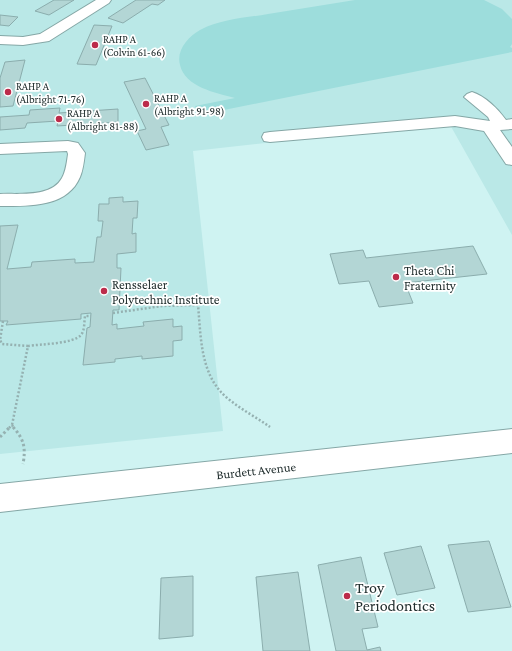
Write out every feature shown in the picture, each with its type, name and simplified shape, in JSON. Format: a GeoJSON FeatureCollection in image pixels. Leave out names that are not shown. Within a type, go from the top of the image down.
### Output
{"type":"FeatureCollection","features":[{"type":"Feature","properties":{"kind":"street"},"geometry":{"type":"LineString","coordinates":[[0,41],[23,41],[44,38],[105,0]]}},
{"type":"Feature","properties":{"kind":"street"},"geometry":{"type":"LineString","coordinates":[[472,97],[494,114],[501,125],[512,160]]}},
{"type":"Feature","properties":{"kind":"street"},"geometry":{"type":"LineString","coordinates":[[270,138],[455,121],[501,125]]}},
{"type":"Feature","properties":{"kind":"street"},"geometry":{"type":"LineString","coordinates":[[0,149],[68,146],[72,147],[77,153],[71,178],[62,188],[53,194],[45,197],[0,200]]}},
{"type":"Feature","properties":{"kind":"street","name":"Burdett Avenue"},"geometry":{"type":"LineString","coordinates":[[0,498],[512,441]]}},
{"type":"Feature","properties":{"kind":"path"},"geometry":{"type":"LineString","coordinates":[[113,313],[162,306],[198,305],[203,351],[209,374],[222,394],[270,427]]}},
{"type":"Feature","properties":{"kind":"path"},"geometry":{"type":"LineString","coordinates":[[3,321],[0,340],[2,344],[28,346],[73,339],[81,336],[83,333],[85,316],[91,316]]}},
{"type":"Feature","properties":{"kind":"path"},"geometry":{"type":"LineString","coordinates":[[0,437],[12,425],[22,366],[28,346]]}},
{"type":"Feature","properties":{"kind":"path"},"geometry":{"type":"LineString","coordinates":[[12,425],[24,438],[26,449],[23,464]]}},
{"type":"Feature","properties":{"kind":"shaded area","name":"Rensselaer Polytechnic Institute"},"geometry":{"type":"Polygon","coordinates":[[[0,0],[512,0],[512,235],[449,123],[193,151],[223,431],[0,454],[0,0]]]}},
{"type":"Feature","properties":{"kind":"shaded area"},"geometry":{"type":"Polygon","coordinates":[[[355,0],[484,0],[502,9],[512,19],[512,44],[510,47],[512,48],[512,52],[199,115],[195,106],[235,98],[202,88],[188,79],[183,73],[179,59],[181,49],[187,40],[200,30],[216,23],[233,19],[355,0]]]}},
{"type":"Feature","properties":{"kind":"building"},"geometry":{"type":"Polygon","coordinates":[[[54,0],[74,0],[49,15],[35,11],[54,0]]]}},
{"type":"Feature","properties":{"kind":"building"},"geometry":{"type":"Polygon","coordinates":[[[136,0],[165,0],[158,5],[152,4],[123,23],[108,18],[136,0]]]}},
{"type":"Feature","properties":{"kind":"building"},"geometry":{"type":"Polygon","coordinates":[[[0,15],[18,17],[9,26],[0,25],[0,15]]]}},
{"type":"Feature","properties":{"kind":"building","name":"RAHP A (Colvin 61-66)"},"geometry":{"type":"Polygon","coordinates":[[[94,25],[112,26],[96,65],[77,64],[94,25]]]}},
{"type":"Feature","properties":{"kind":"building","name":"RAHP A (Albright 71-76)"},"geometry":{"type":"Polygon","coordinates":[[[25,60],[13,106],[0,107],[0,78],[5,62],[25,60]]]}},
{"type":"Feature","properties":{"kind":"building","name":"RAHP A (Albright 91-98)"},"geometry":{"type":"Polygon","coordinates":[[[145,78],[169,125],[161,127],[169,145],[146,150],[137,131],[146,129],[124,82],[145,78]]]}},
{"type":"Feature","properties":{"kind":"building","name":"RAHP A (Albright 81-88)"},"geometry":{"type":"Polygon","coordinates":[[[60,108],[59,113],[118,109],[118,122],[57,126],[58,121],[27,123],[25,128],[0,130],[0,117],[29,115],[30,110],[60,108]]]}},
{"type":"Feature","properties":{"kind":"building"},"geometry":{"type":"Polygon","coordinates":[[[123,197],[123,202],[138,201],[137,218],[133,218],[132,234],[136,233],[136,252],[117,254],[117,268],[121,268],[119,310],[113,310],[112,325],[117,324],[117,329],[144,326],[143,322],[173,319],[173,327],[182,326],[182,340],[173,341],[173,356],[142,359],[142,356],[115,359],[115,362],[83,365],[87,328],[90,327],[91,313],[81,314],[81,319],[6,325],[8,321],[0,321],[0,226],[18,225],[7,269],[31,267],[32,262],[75,259],[75,263],[94,262],[97,237],[101,237],[103,221],[98,221],[99,204],[109,204],[109,198],[123,197]]]}},
{"type":"Feature","properties":{"kind":"building","name":"Theta Chi Fraternity"},"geometry":{"type":"Polygon","coordinates":[[[473,246],[487,274],[405,283],[413,303],[379,307],[369,281],[339,284],[330,254],[363,250],[366,258],[473,246]]]}},
{"type":"Feature","properties":{"kind":"building"},"geometry":{"type":"Polygon","coordinates":[[[489,541],[511,607],[468,612],[448,545],[489,541]]]}},
{"type":"Feature","properties":{"kind":"building"},"geometry":{"type":"Polygon","coordinates":[[[421,546],[435,588],[397,595],[384,553],[421,546]]]}},
{"type":"Feature","properties":{"kind":"building","name":"Troy Periodontics"},"geometry":{"type":"Polygon","coordinates":[[[361,557],[378,627],[362,629],[367,650],[380,647],[381,651],[336,651],[318,565],[361,557]]]}},
{"type":"Feature","properties":{"kind":"building"},"geometry":{"type":"Polygon","coordinates":[[[298,572],[310,651],[263,651],[256,577],[298,572]]]}},
{"type":"Feature","properties":{"kind":"building"},"geometry":{"type":"Polygon","coordinates":[[[193,576],[193,636],[159,639],[161,578],[193,576]]]}},
{"type":"Feature","properties":{"kind":"place","name":"RAHP A (Colvin 61-66)"},"geometry":{"type":"Point","coordinates":[95,45]}},
{"type":"Feature","properties":{"kind":"place","name":"RAHP A (Albright 71-76)"},"geometry":{"type":"Point","coordinates":[8,92]}},
{"type":"Feature","properties":{"kind":"place","name":"RAHP A (Albright 91-98)"},"geometry":{"type":"Point","coordinates":[146,104]}},
{"type":"Feature","properties":{"kind":"place","name":"RAHP A (Albright 81-88)"},"geometry":{"type":"Point","coordinates":[59,119]}},
{"type":"Feature","properties":{"kind":"place","name":"Theta Chi Fraternity"},"geometry":{"type":"Point","coordinates":[396,277]}},
{"type":"Feature","properties":{"kind":"place","name":"Rensselaer Polytechnic Institute"},"geometry":{"type":"Point","coordinates":[104,291]}},
{"type":"Feature","properties":{"kind":"place","name":"Troy Periodontics"},"geometry":{"type":"Point","coordinates":[347,596]}}]}
